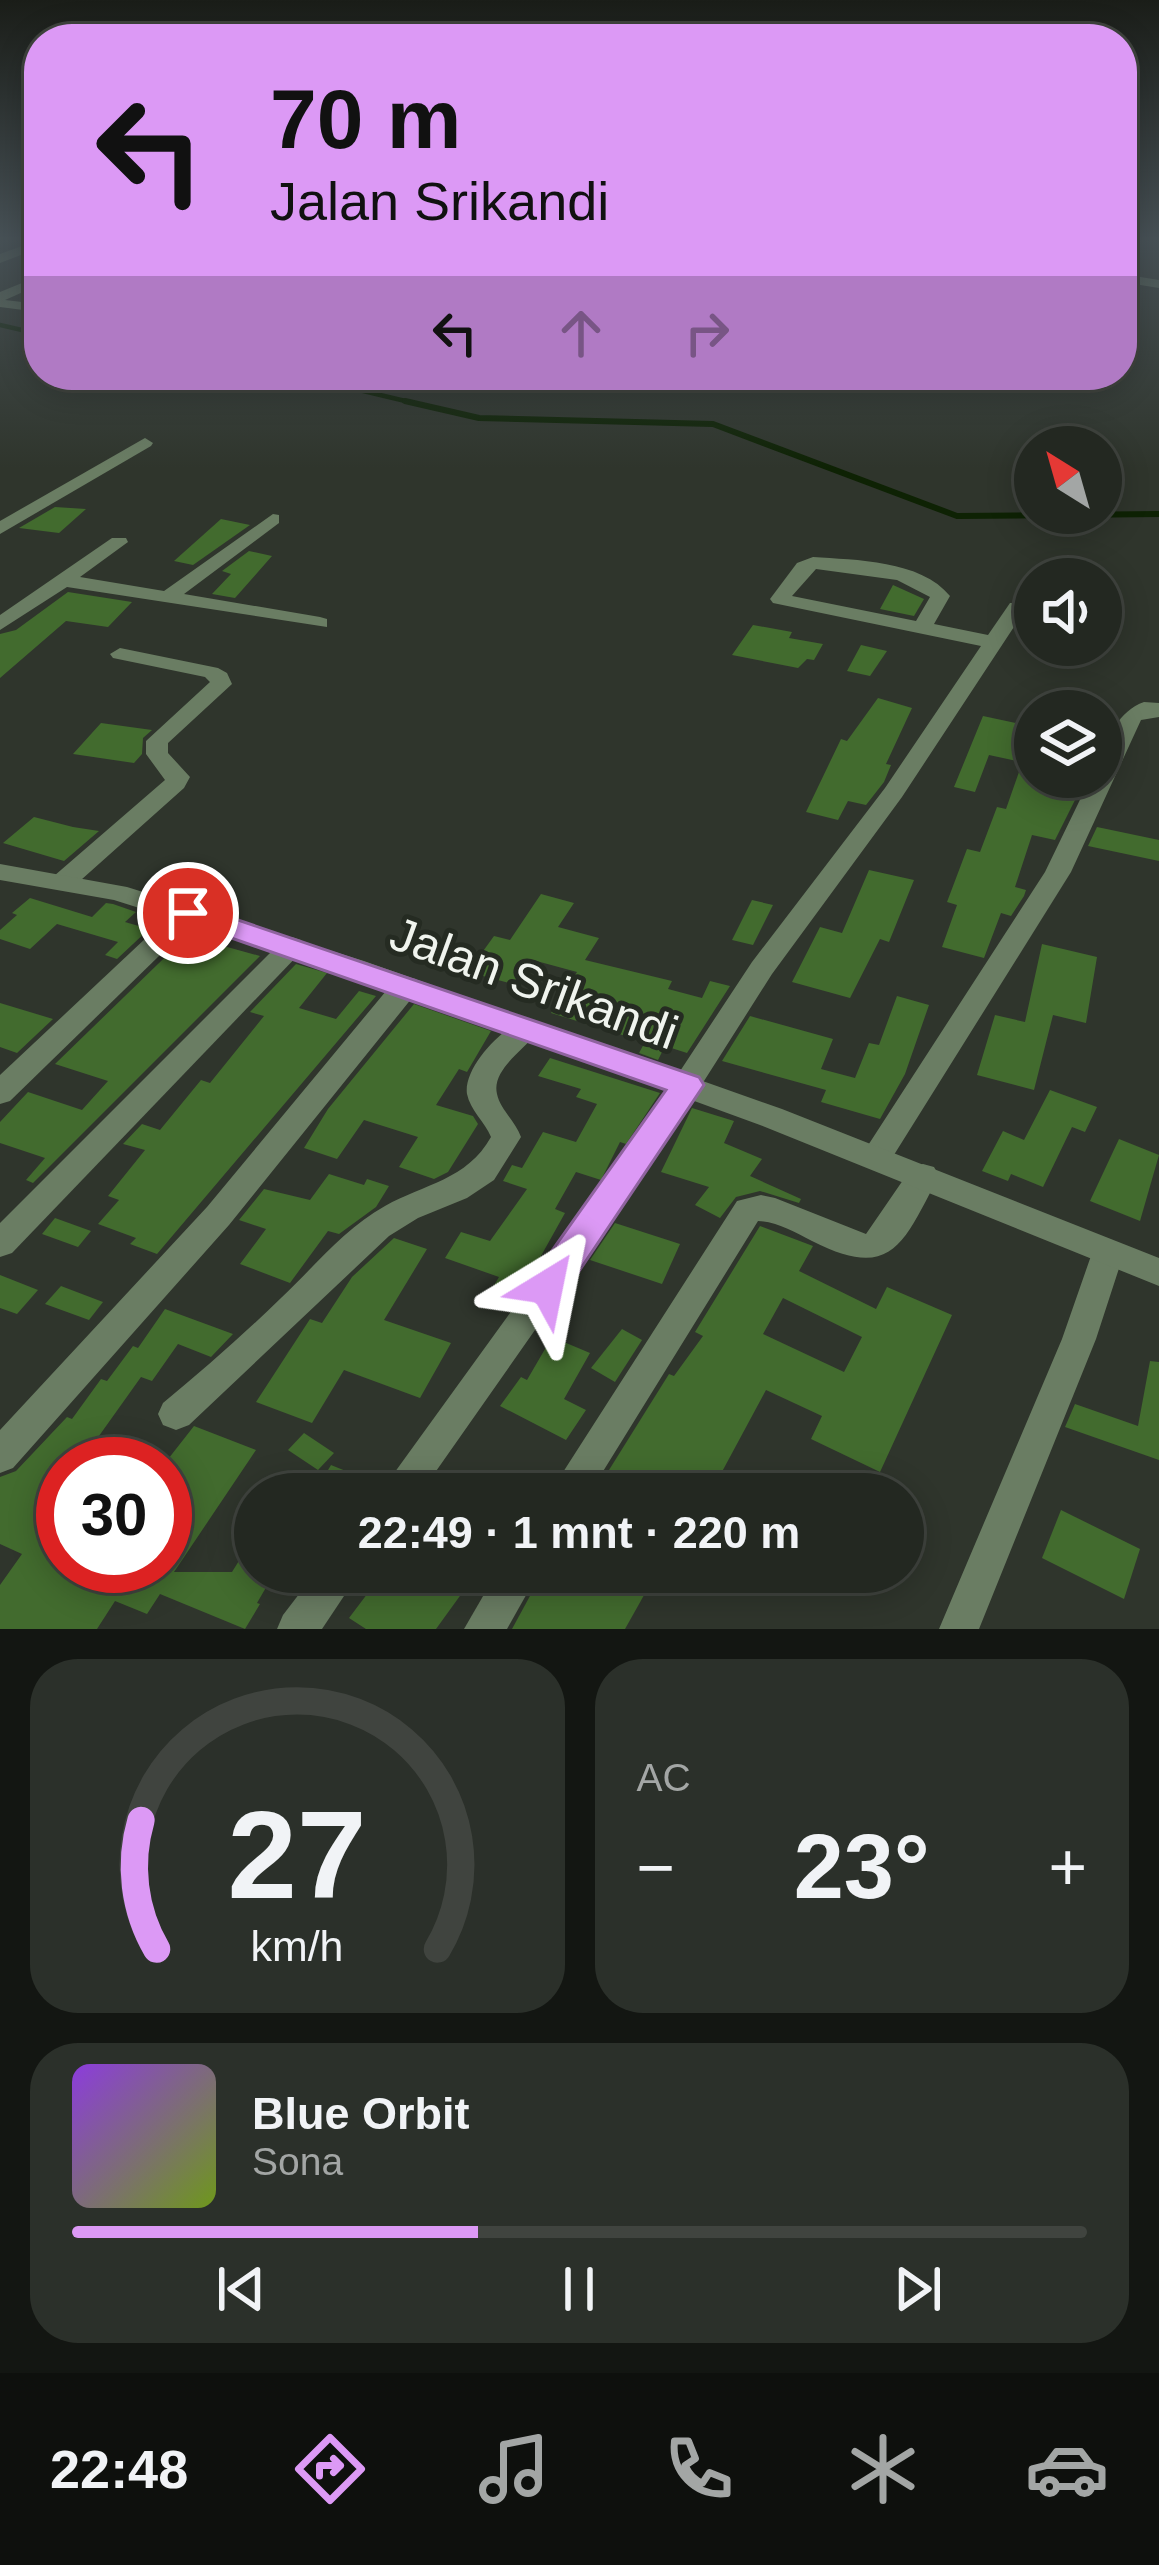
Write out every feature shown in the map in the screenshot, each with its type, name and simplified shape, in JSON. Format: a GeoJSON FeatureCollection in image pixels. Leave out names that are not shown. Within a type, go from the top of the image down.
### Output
{"type":"FeatureCollection","features":[{"type":"Feature","properties":{"kind":"street"},"geometry":{"type":"LineString","coordinates":[[0,529],[145,443]]}},
{"type":"Feature","properties":{"kind":"street"},"geometry":{"type":"LineString","coordinates":[[168,597],[273,519]]}},
{"type":"Feature","properties":{"kind":"street"},"geometry":{"type":"LineString","coordinates":[[0,624],[119,542]]}},
{"type":"Feature","properties":{"kind":"street"},"geometry":{"type":"LineString","coordinates":[[922,627],[940,596],[935,586],[922,580],[813,563],[781,593],[780,599],[789,604],[996,643]]}},
{"type":"Feature","properties":{"kind":"street"},"geometry":{"type":"LineString","coordinates":[[62,580],[320,623]]}},
{"type":"Feature","properties":{"kind":"street"},"geometry":{"type":"LineString","coordinates":[[413,1473],[687,1085],[762,968],[894,792],[1014,612]]}},
{"type":"Feature","properties":{"kind":"street"},"geometry":{"type":"LineString","coordinates":[[63,882],[176,783],[178,777],[157,754],[157,741],[221,684],[220,677],[211,672],[120,654]]}},
{"type":"Feature","properties":{"kind":"street"},"geometry":{"type":"LineString","coordinates":[[876,1158],[1058,872],[1132,716],[1144,709],[1159,710]]}},
{"type":"Feature","properties":{"kind":"street","name":"Jalan Srikandi"},"geometry":{"type":"LineString","coordinates":[[0,872],[63,882],[188,913],[292,946],[687,1085],[1159,1272]]}},
{"type":"Feature","properties":{"kind":"street"},"geometry":{"type":"LineString","coordinates":[[0,1093],[188,913]]}},
{"type":"Feature","properties":{"kind":"street"},"geometry":{"type":"LineString","coordinates":[[0,1244],[292,946]]}},
{"type":"Feature","properties":{"kind":"street"},"geometry":{"type":"LineString","coordinates":[[0,1456],[218,1216],[406,986]]}},
{"type":"Feature","properties":{"kind":"street"},"geometry":{"type":"LineString","coordinates":[[176,1414],[369,1233],[413,1206],[470,1184],[485,1172],[506,1137],[500,1119],[484,1099],[484,1081],[526,1030]]}},
{"type":"Feature","properties":{"kind":"street"},"geometry":{"type":"LineString","coordinates":[[582,1473],[748,1210],[764,1206],[851,1245],[871,1248],[884,1239],[923,1176]]}},
{"type":"Feature","properties":{"kind":"street"},"geometry":{"type":"LineString","coordinates":[[959,1629],[1079,1339],[1108,1253]]}},
{"type":"Feature","properties":{"kind":"street"},"geometry":{"type":"LineString","coordinates":[[298,1629],[325,1593]]}},
{"type":"Feature","properties":{"kind":"street"},"geometry":{"type":"LineString","coordinates":[[484,1629],[506,1593]]}},
{"type":"Feature","properties":{"kind":"building"},"geometry":{"type":"Polygon","coordinates":[[[55,507],[86,509],[59,533],[19,528],[55,507]]]}},
{"type":"Feature","properties":{"kind":"building"},"geometry":{"type":"Polygon","coordinates":[[[221,519],[250,525],[193,565],[174,561],[221,519]]]}},
{"type":"Feature","properties":{"kind":"building"},"geometry":{"type":"Polygon","coordinates":[[[249,551],[272,556],[235,598],[212,594],[231,574],[222,571],[249,551]]]}},
{"type":"Feature","properties":{"kind":"building"},"geometry":{"type":"Polygon","coordinates":[[[893,585],[924,599],[914,616],[880,609],[893,585]]]}},
{"type":"Feature","properties":{"kind":"building"},"geometry":{"type":"Polygon","coordinates":[[[68,592],[132,602],[108,627],[66,621],[0,678],[0,634],[16,630],[68,592]]]}},
{"type":"Feature","properties":{"kind":"building"},"geometry":{"type":"Polygon","coordinates":[[[753,625],[823,644],[814,660],[807,659],[798,668],[732,655],[753,625]]]}},
{"type":"Feature","properties":{"kind":"building"},"geometry":{"type":"Polygon","coordinates":[[[861,645],[887,651],[870,676],[847,671],[861,645]]]}},
{"type":"Feature","properties":{"kind":"building"},"geometry":{"type":"Polygon","coordinates":[[[878,698],[912,708],[886,764],[891,765],[884,782],[866,805],[848,801],[838,820],[806,812],[841,739],[847,741],[878,698]]]}},
{"type":"Feature","properties":{"kind":"building"},"geometry":{"type":"Polygon","coordinates":[[[983,716],[1014,723],[1014,760],[989,755],[975,792],[954,787],[983,716]]]}},
{"type":"Feature","properties":{"kind":"building"},"geometry":{"type":"Polygon","coordinates":[[[101,723],[152,730],[143,738],[142,754],[134,763],[73,754],[101,723]]]}},
{"type":"Feature","properties":{"kind":"building"},"geometry":{"type":"Polygon","coordinates":[[[1014,786],[1014,798],[1076,798],[1055,840],[1032,835],[1015,887],[1026,890],[1024,896],[1011,916],[1001,913],[984,958],[942,947],[957,905],[947,902],[967,849],[980,852],[997,807],[1006,809],[1014,786]]]}},
{"type":"Feature","properties":{"kind":"building"},"geometry":{"type":"Polygon","coordinates":[[[34,817],[99,831],[64,861],[3,843],[34,817]]]}},
{"type":"Feature","properties":{"kind":"building"},"geometry":{"type":"Polygon","coordinates":[[[1097,827],[1159,840],[1159,861],[1088,846],[1097,827]]]}},
{"type":"Feature","properties":{"kind":"building"},"geometry":{"type":"Polygon","coordinates":[[[869,870],[914,880],[889,942],[880,939],[850,998],[792,982],[820,927],[842,933],[869,870]]]}},
{"type":"Feature","properties":{"kind":"building"},"geometry":{"type":"Polygon","coordinates":[[[541,894],[574,903],[558,927],[599,938],[585,960],[672,981],[668,989],[702,998],[710,981],[730,986],[687,1053],[665,1046],[658,1060],[639,1053],[645,1042],[551,1013],[577,972],[529,959],[513,984],[468,972],[494,936],[510,940],[541,894]]]}},
{"type":"Feature","properties":{"kind":"building"},"geometry":{"type":"Polygon","coordinates":[[[30,898],[92,917],[106,903],[113,904],[136,912],[125,922],[149,929],[117,959],[105,955],[118,942],[57,924],[30,949],[0,939],[0,930],[17,915],[12,913],[30,898]]]}},
{"type":"Feature","properties":{"kind":"building"},"geometry":{"type":"Polygon","coordinates":[[[752,900],[773,905],[753,945],[732,940],[752,900]]]}},
{"type":"Feature","properties":{"kind":"building"},"geometry":{"type":"Polygon","coordinates":[[[193,930],[224,940],[220,945],[260,956],[33,1183],[26,1180],[45,1158],[0,1143],[0,1122],[28,1092],[82,1110],[108,1081],[55,1064],[193,930]]]}},
{"type":"Feature","properties":{"kind":"building"},"geometry":{"type":"Polygon","coordinates":[[[1042,944],[1097,957],[1086,1023],[1053,1015],[1034,1090],[977,1075],[995,1015],[1025,1022],[1042,944]]]}},
{"type":"Feature","properties":{"kind":"building"},"geometry":{"type":"Polygon","coordinates":[[[296,964],[327,973],[299,1008],[336,1019],[359,991],[376,996],[157,1254],[130,1244],[136,1238],[98,1224],[119,1200],[108,1196],[145,1150],[123,1144],[142,1124],[160,1130],[201,1080],[210,1083],[264,1016],[250,1012],[296,964]]]}},
{"type":"Feature","properties":{"kind":"building"},"geometry":{"type":"Polygon","coordinates":[[[897,996],[929,1005],[905,1074],[880,1119],[821,1102],[826,1090],[722,1061],[750,1016],[833,1039],[821,1069],[855,1078],[869,1043],[879,1045],[897,996]]]}},
{"type":"Feature","properties":{"kind":"building"},"geometry":{"type":"Polygon","coordinates":[[[0,1003],[53,1019],[17,1053],[0,1047],[0,1003]]]}},
{"type":"Feature","properties":{"kind":"building"},"geometry":{"type":"Polygon","coordinates":[[[414,1004],[491,1031],[467,1072],[459,1069],[436,1105],[473,1116],[478,1124],[448,1172],[434,1179],[399,1167],[418,1137],[364,1120],[337,1159],[304,1148],[328,1109],[414,1004]]]}},
{"type":"Feature","properties":{"kind":"building"},"geometry":{"type":"Polygon","coordinates":[[[550,1058],[660,1093],[626,1144],[620,1142],[601,1180],[576,1172],[555,1209],[565,1213],[532,1272],[527,1270],[507,1302],[489,1294],[499,1277],[445,1258],[461,1232],[490,1241],[527,1189],[503,1181],[512,1165],[522,1168],[543,1132],[576,1142],[597,1104],[576,1097],[581,1089],[538,1076],[550,1058]]]}},
{"type":"Feature","properties":{"kind":"building"},"geometry":{"type":"Polygon","coordinates":[[[1050,1090],[1097,1107],[1085,1132],[1072,1127],[1043,1187],[1011,1174],[1008,1181],[982,1171],[1003,1131],[1024,1140],[1050,1090]]]}},
{"type":"Feature","properties":{"kind":"building"},"geometry":{"type":"Polygon","coordinates":[[[692,1108],[734,1121],[724,1143],[762,1159],[750,1176],[801,1199],[799,1203],[760,1191],[736,1197],[720,1218],[695,1205],[709,1187],[661,1172],[692,1108]]]}},
{"type":"Feature","properties":{"kind":"building"},"geometry":{"type":"Polygon","coordinates":[[[1119,1139],[1159,1155],[1140,1221],[1090,1201],[1119,1139]]]}},
{"type":"Feature","properties":{"kind":"building"},"geometry":{"type":"Polygon","coordinates":[[[329,1174],[364,1185],[367,1179],[389,1186],[376,1207],[339,1234],[328,1231],[290,1283],[240,1264],[266,1229],[239,1220],[264,1189],[310,1200],[329,1174]]]}},
{"type":"Feature","properties":{"kind":"building"},"geometry":{"type":"Polygon","coordinates":[[[55,1218],[91,1231],[78,1247],[42,1234],[55,1218]]]}},
{"type":"Feature","properties":{"kind":"building"},"geometry":{"type":"Polygon","coordinates":[[[615,1223],[680,1244],[662,1284],[590,1260],[615,1223]]]}},
{"type":"Feature","properties":{"kind":"building"},"geometry":{"type":"Polygon","coordinates":[[[760,1226],[813,1246],[799,1271],[876,1309],[887,1287],[952,1315],[880,1472],[811,1439],[822,1416],[766,1390],[721,1473],[607,1473],[669,1374],[674,1376],[703,1336],[695,1332],[760,1226]],[[783,1298],[763,1334],[844,1372],[862,1337],[783,1298]]]}},
{"type":"Feature","properties":{"kind":"building"},"geometry":{"type":"Polygon","coordinates":[[[394,1238],[427,1249],[384,1320],[451,1343],[420,1398],[344,1370],[312,1423],[256,1402],[310,1319],[322,1323],[352,1277],[394,1238]]]}},
{"type":"Feature","properties":{"kind":"building"},"geometry":{"type":"Polygon","coordinates":[[[0,1275],[38,1290],[17,1314],[0,1308],[0,1275]]]}},
{"type":"Feature","properties":{"kind":"building"},"geometry":{"type":"Polygon","coordinates":[[[61,1286],[103,1302],[89,1320],[45,1304],[61,1286]]]}},
{"type":"Feature","properties":{"kind":"building"},"geometry":{"type":"Polygon","coordinates":[[[165,1309],[233,1334],[211,1357],[178,1344],[152,1381],[141,1377],[98,1437],[48,1437],[67,1417],[72,1419],[133,1346],[138,1348],[165,1309]]]}},
{"type":"Feature","properties":{"kind":"building"},"geometry":{"type":"Polygon","coordinates":[[[622,1329],[642,1340],[615,1382],[591,1368],[622,1329]]]}},
{"type":"Feature","properties":{"kind":"building"},"geometry":{"type":"Polygon","coordinates":[[[552,1337],[590,1353],[564,1399],[586,1410],[566,1440],[500,1406],[521,1377],[527,1380],[552,1337]]]}},
{"type":"Feature","properties":{"kind":"building"},"geometry":{"type":"Polygon","coordinates":[[[1150,1361],[1159,1362],[1159,1460],[1065,1427],[1075,1404],[1138,1426],[1150,1361]]]}},
{"type":"Feature","properties":{"kind":"building"},"geometry":{"type":"Polygon","coordinates":[[[194,1426],[256,1450],[241,1473],[234,1473],[234,1483],[192,1545],[192,1437],[185,1437],[194,1426]]]}},
{"type":"Feature","properties":{"kind":"building"},"geometry":{"type":"Polygon","coordinates":[[[304,1433],[334,1453],[318,1470],[288,1450],[304,1433]]]}},
{"type":"Feature","properties":{"kind":"building"},"geometry":{"type":"Polygon","coordinates":[[[36,1450],[36,1593],[192,1593],[192,1572],[234,1569],[234,1593],[263,1593],[245,1629],[160,1594],[147,1614],[115,1601],[97,1629],[0,1629],[0,1585],[22,1554],[0,1544],[0,1477],[16,1471],[36,1450]]]}},
{"type":"Feature","properties":{"kind":"building"},"geometry":{"type":"Polygon","coordinates":[[[331,1465],[351,1473],[326,1473],[331,1465]]]}},
{"type":"Feature","properties":{"kind":"building"},"geometry":{"type":"Polygon","coordinates":[[[1061,1510],[1140,1549],[1124,1599],[1042,1558],[1061,1510]]]}},
{"type":"Feature","properties":{"kind":"building"},"geometry":{"type":"Polygon","coordinates":[[[368,1593],[462,1593],[436,1629],[366,1629],[349,1618],[368,1593]]]}},
{"type":"Feature","properties":{"kind":"building"},"geometry":{"type":"Polygon","coordinates":[[[532,1593],[645,1593],[625,1629],[512,1629],[532,1593]]]}},
{"type":"Feature","properties":{"kind":"waterway"},"geometry":{"type":"LineString","coordinates":[[0,325],[24,331]]}},
{"type":"Feature","properties":{"kind":"waterway"},"geometry":{"type":"LineString","coordinates":[[359,390],[416,404]]}},
{"type":"Feature","properties":{"kind":"waterway"},"geometry":{"type":"LineString","coordinates":[[405,401],[416,404]]}},
{"type":"Feature","properties":{"kind":"waterway"},"geometry":{"type":"LineString","coordinates":[[416,404],[479,418],[713,424],[957,516],[1159,514]]}},
{"type":"Feature","properties":{"kind":"route"},"geometry":{"type":"LineString","coordinates":[[188,913],[687,1085],[547,1287]]}}]}
